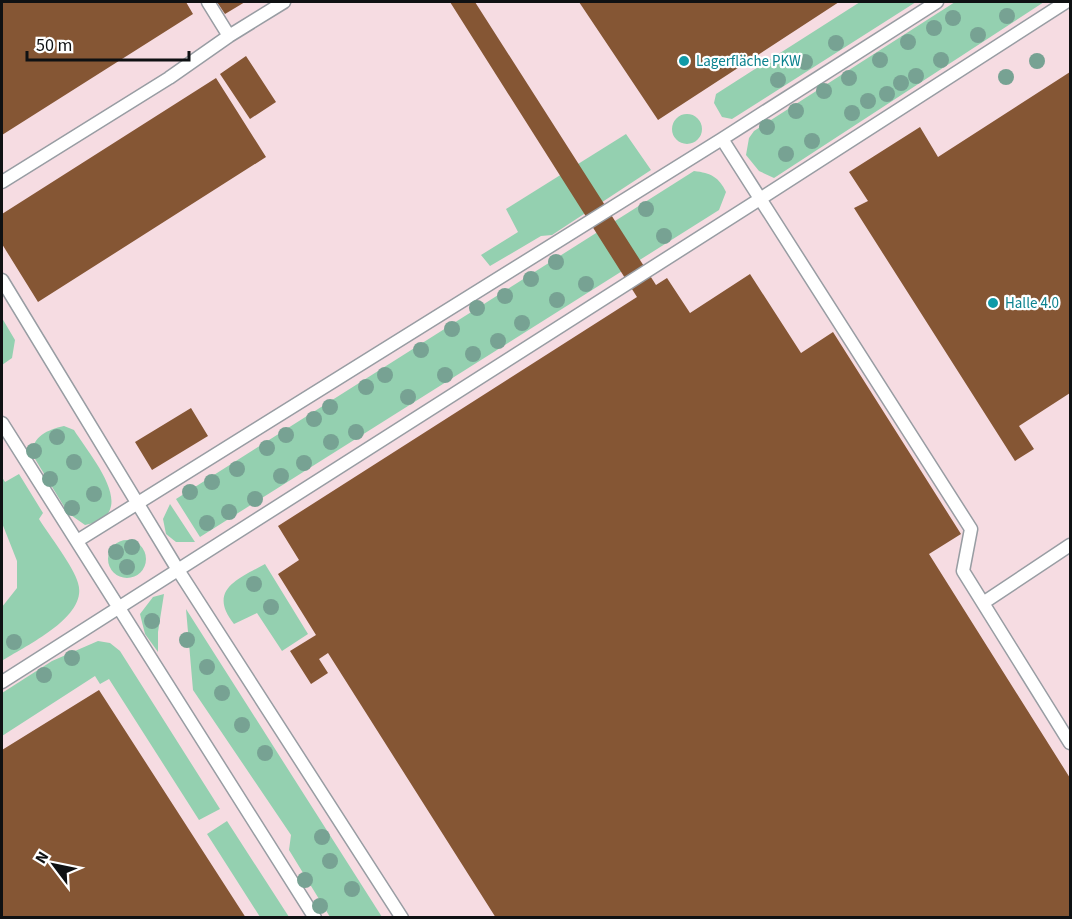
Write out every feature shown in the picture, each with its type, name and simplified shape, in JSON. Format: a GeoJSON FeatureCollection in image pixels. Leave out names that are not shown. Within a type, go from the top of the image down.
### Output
{"type":"FeatureCollection","features":[{"type":"Feature","properties":{"kind":"lane"},"geometry":{"type":"LineString","coordinates":[[208,2],[229,36]]}},
{"type":"Feature","properties":{"kind":"lane"},"geometry":{"type":"LineString","coordinates":[[2,182],[169,78],[229,36],[284,2]]}},
{"type":"Feature","properties":{"kind":"lane"},"geometry":{"type":"LineString","coordinates":[[77,541],[136,502],[722,139],[937,2]]}},
{"type":"Feature","properties":{"kind":"lane"},"geometry":{"type":"LineString","coordinates":[[2,682],[1066,2]]}},
{"type":"Feature","properties":{"kind":"lane"},"geometry":{"type":"LineString","coordinates":[[722,139],[971,529],[963,571],[1071,743]]}},
{"type":"Feature","properties":{"kind":"lane"},"geometry":{"type":"LineString","coordinates":[[2,280],[178,570],[402,918]]}},
{"type":"Feature","properties":{"kind":"lane"},"geometry":{"type":"LineString","coordinates":[[2,423],[315,918]]}},
{"type":"Feature","properties":{"kind":"lane"},"geometry":{"type":"LineString","coordinates":[[983,603],[1071,545]]}},
{"type":"Feature","properties":{"kind":"shaded area"},"geometry":{"type":"Polygon","coordinates":[[[2,2],[1070,2],[1070,917],[2,917],[2,2]]]}},
{"type":"Feature","properties":{"kind":"green space"},"geometry":{"type":"Polygon","coordinates":[[[860,2],[916,2],[732,119],[722,117],[714,103],[716,94],[860,2]]]}},
{"type":"Feature","properties":{"kind":"green space"},"geometry":{"type":"Polygon","coordinates":[[[955,2],[1044,2],[774,178],[759,171],[746,155],[749,138],[754,131],[955,2]]]}},
{"type":"Feature","properties":{"kind":"green space"},"geometry":{"type":"Polygon","coordinates":[[[687,114],[693,115],[701,123],[701,135],[693,143],[687,144],[681,143],[673,135],[672,129],[673,123],[681,115],[687,114]]]}},
{"type":"Feature","properties":{"kind":"green space"},"geometry":{"type":"Polygon","coordinates":[[[626,134],[651,170],[552,235],[541,236],[490,266],[481,255],[518,232],[506,209],[626,134]]]}},
{"type":"Feature","properties":{"kind":"green space"},"geometry":{"type":"Polygon","coordinates":[[[694,171],[714,177],[723,187],[726,192],[719,210],[200,537],[176,499],[694,171]]]}},
{"type":"Feature","properties":{"kind":"green space"},"geometry":{"type":"Polygon","coordinates":[[[2,318],[15,340],[12,358],[2,365],[2,318]]]}},
{"type":"Feature","properties":{"kind":"green space"},"geometry":{"type":"Polygon","coordinates":[[[64,426],[74,430],[91,454],[107,484],[111,497],[110,510],[102,519],[85,525],[68,513],[32,454],[38,438],[64,426]]]}},
{"type":"Feature","properties":{"kind":"green space"},"geometry":{"type":"Polygon","coordinates":[[[19,474],[43,513],[39,519],[76,576],[79,595],[65,619],[39,639],[2,661],[2,607],[17,588],[17,561],[2,523],[2,477],[5,482],[19,474]]]}},
{"type":"Feature","properties":{"kind":"green space"},"geometry":{"type":"Polygon","coordinates":[[[170,504],[195,542],[176,542],[166,534],[163,519],[170,504]]]}},
{"type":"Feature","properties":{"kind":"green space"},"geometry":{"type":"Polygon","coordinates":[[[127,540],[140,546],[146,559],[140,572],[127,578],[114,572],[108,559],[114,546],[127,540]]]}},
{"type":"Feature","properties":{"kind":"green space"},"geometry":{"type":"Polygon","coordinates":[[[265,564],[308,634],[282,651],[257,613],[234,624],[226,612],[224,602],[229,587],[265,564]]]}},
{"type":"Feature","properties":{"kind":"green space"},"geometry":{"type":"Polygon","coordinates":[[[164,594],[158,632],[158,652],[145,634],[140,614],[153,597],[164,594]]]}},
{"type":"Feature","properties":{"kind":"green space"},"geometry":{"type":"Polygon","coordinates":[[[186,609],[382,917],[330,917],[289,850],[291,835],[193,690],[186,609]]]}},
{"type":"Feature","properties":{"kind":"green space"},"geometry":{"type":"Polygon","coordinates":[[[98,641],[110,643],[120,651],[220,809],[199,820],[109,679],[100,684],[95,676],[2,736],[2,693],[52,661],[98,641]]]}},
{"type":"Feature","properties":{"kind":"green space"},"geometry":{"type":"Polygon","coordinates":[[[227,821],[289,917],[260,917],[207,834],[227,821]]]}},
{"type":"Feature","properties":{"kind":"building"},"geometry":{"type":"Polygon","coordinates":[[[2,2],[186,2],[193,14],[2,135],[2,2]]]}},
{"type":"Feature","properties":{"kind":"building"},"geometry":{"type":"Polygon","coordinates":[[[217,2],[245,2],[225,14],[217,2]]]}},
{"type":"Feature","properties":{"kind":"building"},"geometry":{"type":"Polygon","coordinates":[[[450,2],[475,2],[656,285],[667,278],[690,313],[750,274],[801,353],[833,332],[961,534],[929,554],[1070,778],[1070,918],[496,918],[328,653],[319,659],[328,673],[311,684],[290,651],[316,635],[278,574],[299,560],[278,526],[637,297],[450,2]]]}},
{"type":"Feature","properties":{"kind":"building","name":"Lagerfläche PKW"},"geometry":{"type":"Polygon","coordinates":[[[579,2],[839,2],[658,120],[579,2]]]}},
{"type":"Feature","properties":{"kind":"building"},"geometry":{"type":"Polygon","coordinates":[[[246,56],[276,102],[250,119],[220,74],[246,56]]]}},
{"type":"Feature","properties":{"kind":"building","name":"Halle 4.0"},"geometry":{"type":"Polygon","coordinates":[[[1070,72],[1070,393],[1019,426],[1034,449],[1015,461],[854,208],[868,201],[849,172],[920,127],[938,157],[1070,72]]]}},
{"type":"Feature","properties":{"kind":"building"},"geometry":{"type":"Polygon","coordinates":[[[216,78],[266,157],[38,302],[2,244],[2,214],[216,78]]]}},
{"type":"Feature","properties":{"kind":"building"},"geometry":{"type":"Polygon","coordinates":[[[191,408],[208,436],[152,470],[135,442],[191,408]]]}},
{"type":"Feature","properties":{"kind":"building"},"geometry":{"type":"Polygon","coordinates":[[[99,690],[246,918],[2,918],[2,750],[99,690]]]}},
{"type":"Feature","properties":{"kind":"place","name":"Lagerfläche PKW"},"geometry":{"type":"Point","coordinates":[684,61]}},
{"type":"Feature","properties":{"kind":"place","name":"Halle 4.0"},"geometry":{"type":"Point","coordinates":[993,303]}}]}
